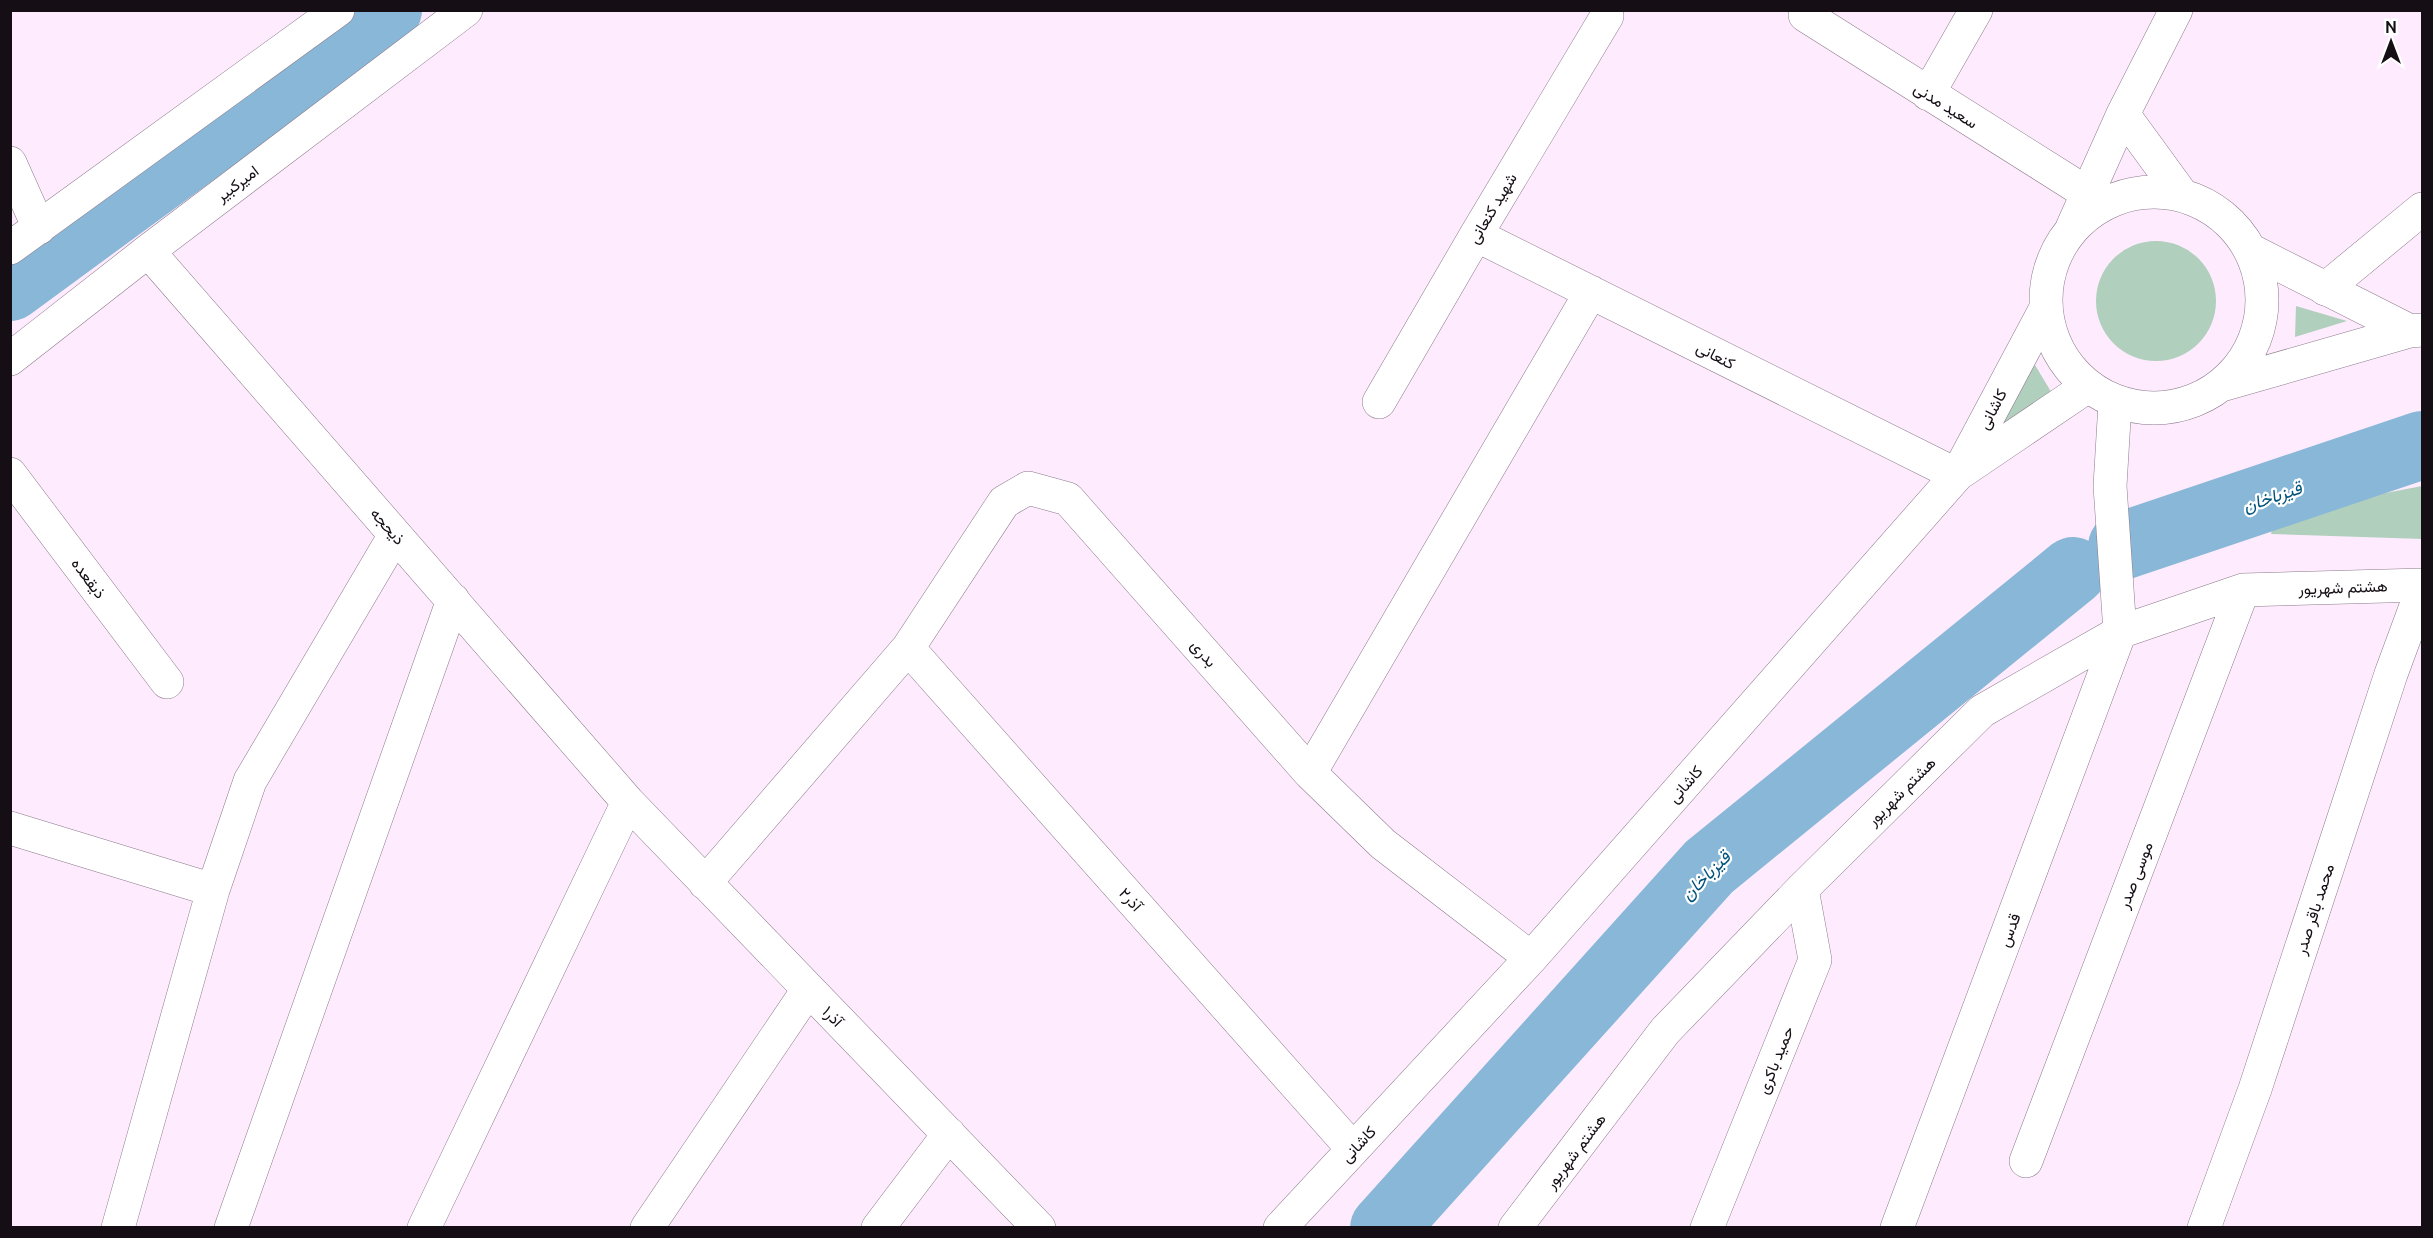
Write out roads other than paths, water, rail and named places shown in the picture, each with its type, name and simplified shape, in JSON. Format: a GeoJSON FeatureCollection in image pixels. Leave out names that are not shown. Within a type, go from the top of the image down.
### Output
{"type":"FeatureCollection","features":[{"type":"Feature","properties":{"kind":"street"},"geometry":{"type":"LineString","coordinates":[[10,248],[338,10]]}},
{"type":"Feature","properties":{"kind":"street","name":"امیرکبیر"},"geometry":{"type":"LineString","coordinates":[[10,358],[466,10]]}},
{"type":"Feature","properties":{"kind":"street"},"geometry":{"type":"LineString","coordinates":[[1928,94],[1976,10]]}},
{"type":"Feature","properties":{"kind":"street"},"geometry":{"type":"LineString","coordinates":[[2176,10],[2123,114],[2070,231],[2055,254],[2048,280],[2046,308],[2053,338],[2067,364],[2088,386],[2115,403],[2155,408],[2191,402],[2222,385],[2416,330]]}},
{"type":"Feature","properties":{"kind":"street","name":"سعید مدنی"},"geometry":{"type":"LineString","coordinates":[[1805,15],[2087,193]]}},
{"type":"Feature","properties":{"kind":"street","name":"شهید کنعانی"},"geometry":{"type":"LineString","coordinates":[[1379,402],[1607,16]]}},
{"type":"Feature","properties":{"kind":"street"},"geometry":{"type":"LineString","coordinates":[[2123,114],[2182,195]]}},
{"type":"Feature","properties":{"kind":"street"},"geometry":{"type":"LineString","coordinates":[[10,163],[39,228]]}},
{"type":"Feature","properties":{"kind":"street"},"geometry":{"type":"LineString","coordinates":[[2070,231],[2093,210],[2121,196],[2151,191],[2182,195],[2210,206],[2235,226],[2252,251],[2263,286],[2261,323],[2247,357],[2222,385]]}},
{"type":"Feature","properties":{"kind":"street"},"geometry":{"type":"LineString","coordinates":[[2325,289],[2422,209]]}},
{"type":"Feature","properties":{"kind":"street","name":"کنعانی"},"geometry":{"type":"LineString","coordinates":[[1476,235],[1957,475]]}},
{"type":"Feature","properties":{"kind":"street","name":"ذیحجه"},"geometry":{"type":"LineString","coordinates":[[148,251],[628,802]]}},
{"type":"Feature","properties":{"kind":"street"},"geometry":{"type":"LineString","coordinates":[[2252,251],[2325,289],[2416,330]]}},
{"type":"Feature","properties":{"kind":"street"},"geometry":{"type":"LineString","coordinates":[[1310,773],[1591,292]]}},
{"type":"Feature","properties":{"kind":"street","name":"کاشانی"},"geometry":{"type":"LineString","coordinates":[[1280,1227],[1531,958],[1957,475],[2046,308]]}},
{"type":"Feature","properties":{"kind":"street"},"geometry":{"type":"LineString","coordinates":[[1957,475],[2088,386]]}},
{"type":"Feature","properties":{"kind":"street"},"geometry":{"type":"LineString","coordinates":[[2115,403],[2110,486],[2120,632]]}},
{"type":"Feature","properties":{"kind":"street","name":"ذیقعده"},"geometry":{"type":"LineString","coordinates":[[10,474],[167,682]]}},
{"type":"Feature","properties":{"kind":"street","name":"بدری"},"geometry":{"type":"LineString","coordinates":[[705,883],[908,648],[1004,502],[1028,488],[1068,500],[1310,773],[1383,844],[1531,958]]}},
{"type":"Feature","properties":{"kind":"street"},"geometry":{"type":"LineString","coordinates":[[118,1227],[213,890],[250,782],[395,535]]}},
{"type":"Feature","properties":{"kind":"street","name":"هشتم شهریور"},"geometry":{"type":"LineString","coordinates":[[1515,1227],[1665,1031],[1802,889],[1982,711],[2120,632],[2243,590],[2422,585]]}},
{"type":"Feature","properties":{"kind":"street","name":"موسی صدر"},"geometry":{"type":"LineString","coordinates":[[2026,1161],[2243,590]]}},
{"type":"Feature","properties":{"kind":"street","name":"محمد باقر صدر"},"geometry":{"type":"LineString","coordinates":[[2204,1227],[2255,1089],[2391,674],[2422,590]]}},
{"type":"Feature","properties":{"kind":"street"},"geometry":{"type":"LineString","coordinates":[[231,1227],[453,600]]}},
{"type":"Feature","properties":{"kind":"street","name":"قدس"},"geometry":{"type":"LineString","coordinates":[[1897,1227],[2120,632]]}},
{"type":"Feature","properties":{"kind":"street","name":"آذر۲"},"geometry":{"type":"LineString","coordinates":[[908,648],[1353,1149]]}},
{"type":"Feature","properties":{"kind":"street"},"geometry":{"type":"LineString","coordinates":[[424,1227],[628,802]]}},
{"type":"Feature","properties":{"kind":"street","name":"آذر۱"},"geometry":{"type":"LineString","coordinates":[[628,802],[1040,1227]]}},
{"type":"Feature","properties":{"kind":"street"},"geometry":{"type":"LineString","coordinates":[[10,828],[213,890]]}},
{"type":"Feature","properties":{"kind":"street","name":"حمید باکری"},"geometry":{"type":"LineString","coordinates":[[1707,1227],[1815,960],[1802,889]]}},
{"type":"Feature","properties":{"kind":"street"},"geometry":{"type":"LineString","coordinates":[[647,1227],[808,990]]}},
{"type":"Feature","properties":{"kind":"street"},"geometry":{"type":"LineString","coordinates":[[878,1227],[949,1134]]}},
{"type":"Feature","properties":{"kind":"waterway"},"geometry":{"type":"LineString","coordinates":[[10,287],[388,10]]}},
{"type":"Feature","properties":{"kind":"waterway","name":"قیزباخان"},"geometry":{"type":"LineString","coordinates":[[2122,546],[2422,445]]}},
{"type":"Feature","properties":{"kind":"waterway","name":"قیزباخان"},"geometry":{"type":"LineString","coordinates":[[1384,1228],[1709,867],[2073,571]]}}]}
